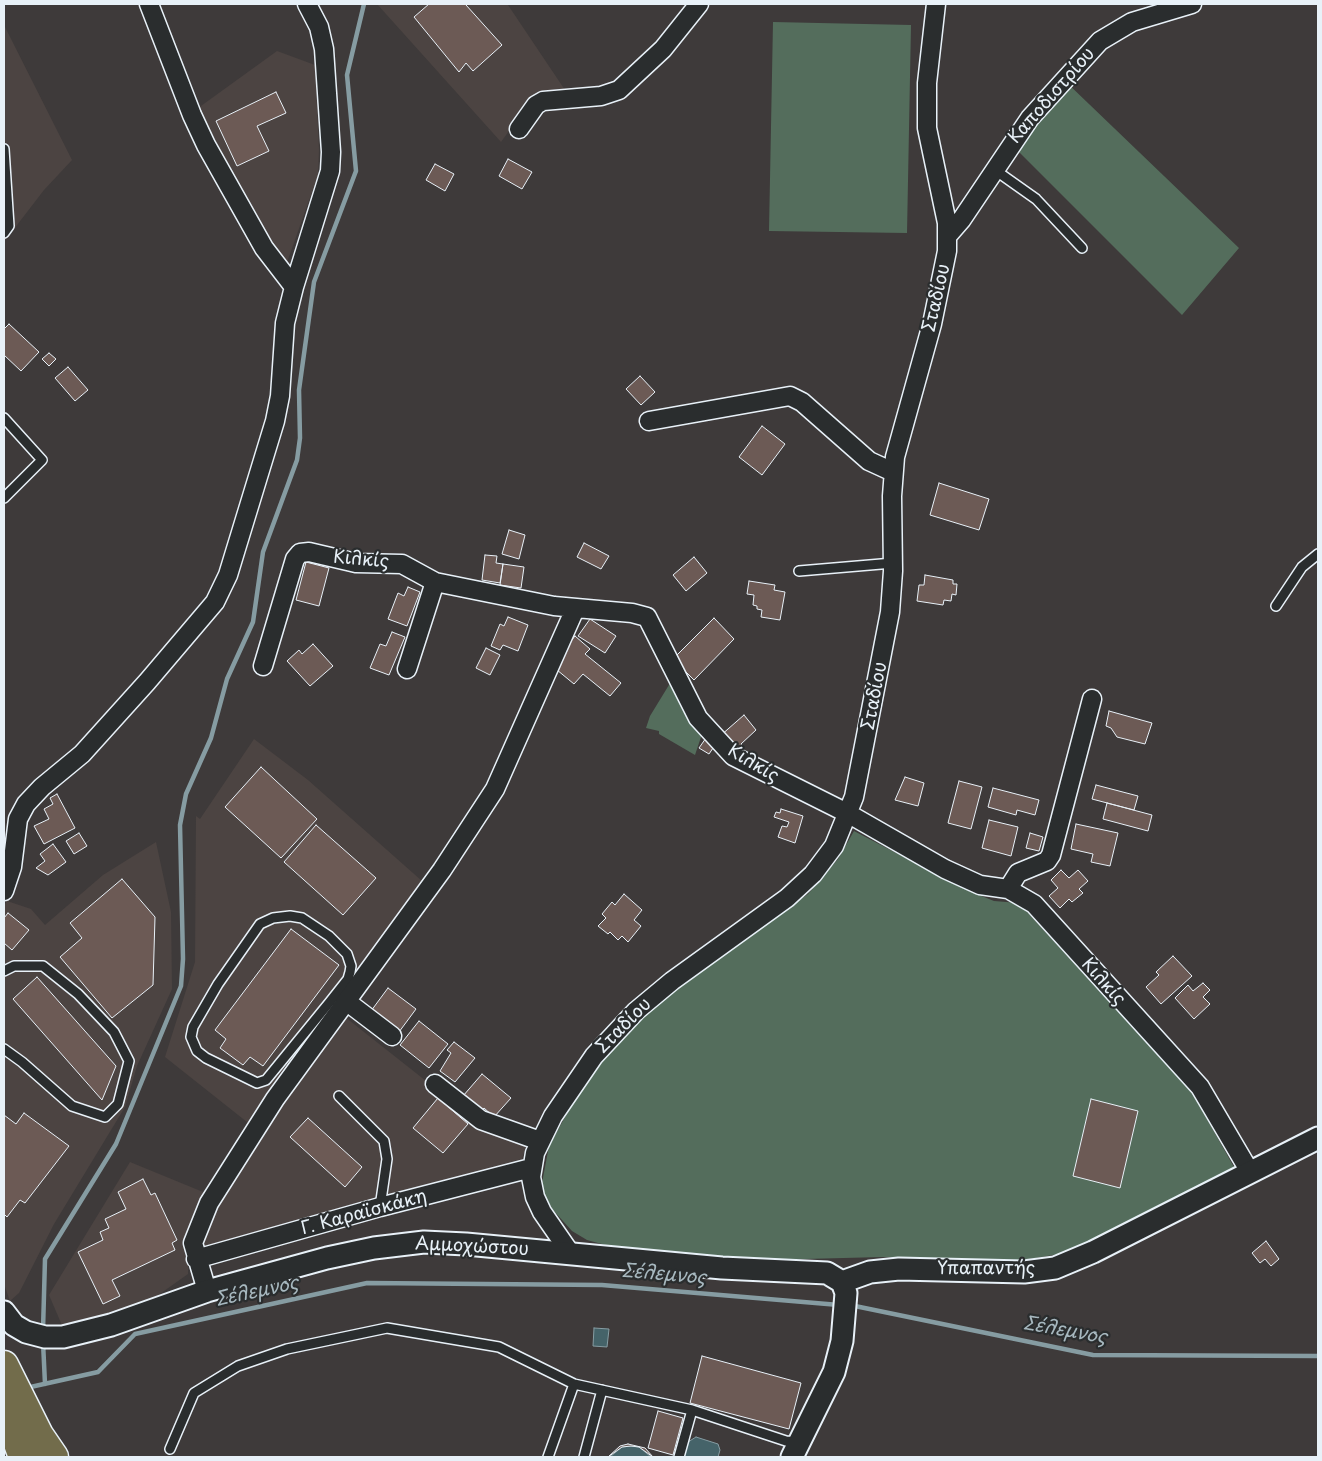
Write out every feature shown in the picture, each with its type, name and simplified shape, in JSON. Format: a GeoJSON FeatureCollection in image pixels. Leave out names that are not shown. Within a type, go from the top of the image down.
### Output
{"type":"FeatureCollection","features":[{"type":"Feature","properties":{"kind":"highway"},"geometry":{"type":"LineString","coordinates":[[4,1365],[40,1435],[54,1457]]}},
{"type":"Feature","properties":{"kind":"highway"},"geometry":{"type":"LineString","coordinates":[[4,1406],[23,1457]]}},
{"type":"Feature","properties":{"kind":"street"},"geometry":{"type":"LineString","coordinates":[[149,4],[192,115],[206,145],[264,248],[294,287]]}},
{"type":"Feature","properties":{"kind":"street"},"geometry":{"type":"LineString","coordinates":[[4,892],[12,867],[18,819],[26,804],[42,787],[82,754],[207,612],[222,589],[275,421],[280,396],[284,335],[294,287],[324,194],[331,161],[324,49],[319,27],[308,4]]}},
{"type":"Feature","properties":{"kind":"street"},"geometry":{"type":"LineString","coordinates":[[519,129],[536,105],[543,100],[601,96],[613,93],[626,86],[663,49],[699,4]]}},
{"type":"Feature","properties":{"kind":"street","name":"Σταδίου"},"geometry":{"type":"LineString","coordinates":[[571,1254],[538,1204],[532,1186],[531,1168],[540,1141],[572,1086],[619,1027],[672,981],[800,887],[825,861],[849,814],[862,760],[886,639],[893,563],[893,472],[904,418],[932,324],[946,263],[949,234],[927,128],[927,83],[936,4]]}},
{"type":"Feature","properties":{"kind":"street","name":"Καποδιστρίου"},"geometry":{"type":"LineString","coordinates":[[949,234],[962,219],[1030,118],[1100,41],[1132,22],[1192,4]]}},
{"type":"Feature","properties":{"kind":"street"},"geometry":{"type":"LineString","coordinates":[[649,421],[790,396],[802,402],[869,461],[893,472]]}},
{"type":"Feature","properties":{"kind":"street","name":"Κιλκίς"},"geometry":{"type":"LineString","coordinates":[[263,666],[295,559],[300,553],[308,552],[356,563],[402,564],[435,582],[575,609],[632,613],[647,617],[692,708],[705,728],[725,749],[762,772],[849,814],[945,869],[980,885],[1008,890],[1034,904],[1200,1087],[1250,1172]]}},
{"type":"Feature","properties":{"kind":"street"},"geometry":{"type":"LineString","coordinates":[[407,669],[435,582]]}},
{"type":"Feature","properties":{"kind":"street"},"geometry":{"type":"LineString","coordinates":[[207,1291],[196,1259],[194,1237],[209,1203],[275,1100],[442,870],[495,789],[575,609]]}},
{"type":"Feature","properties":{"kind":"street"},"geometry":{"type":"LineString","coordinates":[[1008,890],[1018,872],[1047,862],[1052,855],[1092,699]]}},
{"type":"Feature","properties":{"kind":"street"},"geometry":{"type":"LineString","coordinates":[[346,1001],[392,1036]]}},
{"type":"Feature","properties":{"kind":"street"},"geometry":{"type":"LineString","coordinates":[[435,1084],[481,1120],[540,1141]]}},
{"type":"Feature","properties":{"kind":"street","name":"Υπαπαντής"},"geometry":{"type":"LineString","coordinates":[[844,1288],[870,1272],[899,1269],[1024,1272],[1055,1268],[1093,1252],[1318,1138]]}},
{"type":"Feature","properties":{"kind":"street","name":"Γ. Καραϊσκάκη"},"geometry":{"type":"LineString","coordinates":[[196,1259],[380,1207],[531,1168]]}},
{"type":"Feature","properties":{"kind":"street","name":"Αμμοχώστου"},"geometry":{"type":"LineString","coordinates":[[4,1312],[14,1325],[26,1332],[52,1338],[63,1337],[111,1325],[207,1291],[327,1258],[399,1244],[456,1243],[712,1267],[827,1274],[844,1288]]}},
{"type":"Feature","properties":{"kind":"street"},"geometry":{"type":"LineString","coordinates":[[796,1450],[834,1372],[842,1341],[844,1288]]}},
{"type":"Feature","properties":{"kind":"lane"},"geometry":{"type":"LineString","coordinates":[[4,149],[10,226],[4,233]]}},
{"type":"Feature","properties":{"kind":"lane"},"geometry":{"type":"LineString","coordinates":[[995,170],[1036,199],[1082,248]]}},
{"type":"Feature","properties":{"kind":"lane"},"geometry":{"type":"LineString","coordinates":[[4,418],[42,460],[4,498]]}},
{"type":"Feature","properties":{"kind":"lane"},"geometry":{"type":"LineString","coordinates":[[1276,606],[1302,567],[1318,554]]}},
{"type":"Feature","properties":{"kind":"lane"},"geometry":{"type":"LineString","coordinates":[[798,571],[893,563]]}},
{"type":"Feature","properties":{"kind":"lane"},"geometry":{"type":"LineString","coordinates":[[305,1034],[348,978],[351,966],[347,954],[329,936],[302,918],[290,916],[273,918],[260,924],[223,977],[193,1027],[191,1037],[196,1051],[206,1058],[257,1083],[266,1080],[305,1034],[324,1034]]}},
{"type":"Feature","properties":{"kind":"lane"},"geometry":{"type":"LineString","coordinates":[[4,971],[14,966],[44,966],[78,994],[114,1032],[129,1061],[118,1104],[105,1117],[72,1106],[22,1062],[4,1049]]}},
{"type":"Feature","properties":{"kind":"lane"},"geometry":{"type":"LineString","coordinates":[[339,1096],[384,1142],[388,1159],[380,1207]]}},
{"type":"Feature","properties":{"kind":"lane"},"geometry":{"type":"LineString","coordinates":[[170,1450],[194,1393],[238,1366],[287,1349],[388,1328],[499,1347],[574,1384],[692,1410],[786,1441],[796,1450]]}},
{"type":"Feature","properties":{"kind":"lane"},"geometry":{"type":"LineString","coordinates":[[548,1457],[574,1384]]}},
{"type":"Feature","properties":{"kind":"lane"},"geometry":{"type":"LineString","coordinates":[[584,1457],[602,1390]]}},
{"type":"Feature","properties":{"kind":"lane"},"geometry":{"type":"LineString","coordinates":[[679,1457],[692,1410]]}},
{"type":"Feature","properties":{"kind":"shaded area"},"geometry":{"type":"Polygon","coordinates":[[[377,4],[509,4],[565,90],[537,92],[501,142],[377,4]]]}},
{"type":"Feature","properties":{"kind":"shaded area"},"geometry":{"type":"Polygon","coordinates":[[[4,25],[72,160],[44,190],[4,242],[4,25]]]}},
{"type":"Feature","properties":{"kind":"shaded area"},"geometry":{"type":"Polygon","coordinates":[[[277,51],[315,65],[319,150],[318,175],[285,268],[194,111],[277,51]]]}},
{"type":"Feature","properties":{"kind":"shaded area"},"geometry":{"type":"Polygon","coordinates":[[[254,739],[308,780],[422,881],[324,1017],[252,1126],[165,1057],[195,962],[196,816],[200,819],[254,739]]]}},
{"type":"Feature","properties":{"kind":"shaded area"},"geometry":{"type":"Polygon","coordinates":[[[156,842],[171,912],[172,989],[137,1066],[125,1107],[54,1224],[19,1293],[10,1301],[4,1284],[4,906],[7,901],[31,909],[45,925],[103,875],[156,842]]]}},
{"type":"Feature","properties":{"kind":"shaded area"},"geometry":{"type":"Polygon","coordinates":[[[340,1013],[483,1126],[527,1143],[522,1159],[342,1207],[201,1252],[199,1242],[220,1196],[340,1013]]]}},
{"type":"Feature","properties":{"kind":"shaded area"},"geometry":{"type":"Polygon","coordinates":[[[130,1162],[208,1194],[188,1228],[182,1243],[188,1264],[188,1274],[140,1308],[64,1330],[49,1295],[130,1162]]]}},
{"type":"Feature","properties":{"kind":"green space"},"geometry":{"type":"Polygon","coordinates":[[[773,22],[911,25],[907,233],[769,231],[773,22]]]}},
{"type":"Feature","properties":{"kind":"green space"},"geometry":{"type":"Polygon","coordinates":[[[1064,80],[1239,248],[1182,315],[1011,144],[1064,80]]]}},
{"type":"Feature","properties":{"kind":"green space"},"geometry":{"type":"Polygon","coordinates":[[[672,680],[702,734],[695,755],[659,734],[659,731],[646,728],[650,716],[672,680]]]}},
{"type":"Feature","properties":{"kind":"green space"},"geometry":{"type":"Polygon","coordinates":[[[854,831],[969,891],[994,901],[1019,903],[1193,1094],[1235,1169],[1088,1242],[1059,1254],[1018,1261],[882,1257],[767,1260],[689,1255],[613,1247],[587,1240],[572,1231],[553,1210],[545,1197],[542,1183],[549,1146],[580,1090],[626,1031],[682,984],[808,894],[838,859],[854,831]]]}},
{"type":"Feature","properties":{"kind":"water"},"geometry":{"type":"Polygon","coordinates":[[[594,1328],[609,1329],[607,1347],[593,1346],[594,1328]]]}},
{"type":"Feature","properties":{"kind":"water"},"geometry":{"type":"Polygon","coordinates":[[[696,1437],[718,1444],[720,1450],[718,1457],[684,1457],[688,1442],[696,1437]]]}},
{"type":"Feature","properties":{"kind":"water"},"geometry":{"type":"Polygon","coordinates":[[[622,1447],[639,1447],[651,1457],[610,1457],[622,1447]]]}},
{"type":"Feature","properties":{"kind":"building"},"geometry":{"type":"Polygon","coordinates":[[[429,4],[468,4],[466,5],[502,45],[473,71],[466,63],[459,72],[414,17],[429,4]]]}},
{"type":"Feature","properties":{"kind":"building"},"geometry":{"type":"Polygon","coordinates":[[[276,92],[286,113],[257,126],[269,151],[237,166],[216,121],[276,92]]]}},
{"type":"Feature","properties":{"kind":"building"},"geometry":{"type":"Polygon","coordinates":[[[508,159],[532,172],[522,189],[499,176],[508,159]]]}},
{"type":"Feature","properties":{"kind":"building"},"geometry":{"type":"Polygon","coordinates":[[[435,164],[454,174],[445,191],[426,180],[435,164]]]}},
{"type":"Feature","properties":{"kind":"building"},"geometry":{"type":"Polygon","coordinates":[[[9,324],[39,352],[21,371],[4,355],[4,329],[9,324]]]}},
{"type":"Feature","properties":{"kind":"building"},"geometry":{"type":"Polygon","coordinates":[[[49,353],[56,359],[49,366],[42,359],[49,353]]]}},
{"type":"Feature","properties":{"kind":"building"},"geometry":{"type":"Polygon","coordinates":[[[68,367],[88,390],[75,401],[55,378],[68,367]]]}},
{"type":"Feature","properties":{"kind":"building"},"geometry":{"type":"Polygon","coordinates":[[[640,376],[655,392],[641,405],[626,389],[640,376]]]}},
{"type":"Feature","properties":{"kind":"building"},"geometry":{"type":"Polygon","coordinates":[[[762,426],[785,444],[762,475],[739,457],[762,426]]]}},
{"type":"Feature","properties":{"kind":"building"},"geometry":{"type":"Polygon","coordinates":[[[939,483],[989,499],[979,530],[930,515],[939,483]]]}},
{"type":"Feature","properties":{"kind":"building"},"geometry":{"type":"Polygon","coordinates":[[[509,530],[525,535],[519,559],[502,554],[509,530]]]}},
{"type":"Feature","properties":{"kind":"building"},"geometry":{"type":"Polygon","coordinates":[[[584,543],[609,556],[601,569],[577,557],[584,543]]]}},
{"type":"Feature","properties":{"kind":"building"},"geometry":{"type":"Polygon","coordinates":[[[485,555],[497,556],[496,563],[503,564],[500,583],[482,580],[485,555]]]}},
{"type":"Feature","properties":{"kind":"building"},"geometry":{"type":"Polygon","coordinates":[[[694,557],[707,573],[686,591],[673,575],[694,557]]]}},
{"type":"Feature","properties":{"kind":"building"},"geometry":{"type":"Polygon","coordinates":[[[306,562],[329,568],[319,606],[296,600],[306,562]]]}},
{"type":"Feature","properties":{"kind":"building"},"geometry":{"type":"Polygon","coordinates":[[[503,564],[524,567],[521,588],[500,585],[503,564]]]}},
{"type":"Feature","properties":{"kind":"building"},"geometry":{"type":"Polygon","coordinates":[[[925,575],[953,580],[953,584],[957,584],[956,595],[952,594],[951,601],[944,600],[943,605],[917,601],[919,585],[924,585],[925,575]]]}},
{"type":"Feature","properties":{"kind":"building"},"geometry":{"type":"Polygon","coordinates":[[[749,581],[775,585],[774,590],[785,592],[780,620],[761,617],[762,610],[757,609],[757,606],[753,605],[754,595],[747,594],[749,581]]]}},
{"type":"Feature","properties":{"kind":"building"},"geometry":{"type":"Polygon","coordinates":[[[408,587],[420,592],[407,626],[388,619],[398,593],[404,596],[408,587]]]}},
{"type":"Feature","properties":{"kind":"building"},"geometry":{"type":"Polygon","coordinates":[[[508,617],[528,625],[518,651],[503,645],[500,650],[491,646],[500,624],[504,626],[508,617]]]}},
{"type":"Feature","properties":{"kind":"building"},"geometry":{"type":"Polygon","coordinates":[[[714,618],[734,639],[694,680],[673,659],[714,618]]]}},
{"type":"Feature","properties":{"kind":"building"},"geometry":{"type":"Polygon","coordinates":[[[590,619],[616,636],[605,653],[578,636],[590,619]]]}},
{"type":"Feature","properties":{"kind":"building"},"geometry":{"type":"Polygon","coordinates":[[[392,632],[405,637],[389,675],[370,668],[380,644],[386,646],[392,632]]]}},
{"type":"Feature","properties":{"kind":"building"},"geometry":{"type":"Polygon","coordinates":[[[575,636],[590,649],[585,654],[621,683],[610,696],[583,674],[574,684],[551,665],[575,636]]]}},
{"type":"Feature","properties":{"kind":"building"},"geometry":{"type":"Polygon","coordinates":[[[313,644],[333,666],[310,686],[287,661],[299,650],[302,654],[313,644]]]}},
{"type":"Feature","properties":{"kind":"building"},"geometry":{"type":"Polygon","coordinates":[[[486,648],[500,655],[490,675],[476,668],[486,648]]]}},
{"type":"Feature","properties":{"kind":"building"},"geometry":{"type":"Polygon","coordinates":[[[1109,711],[1152,723],[1145,744],[1117,737],[1111,728],[1106,726],[1109,711]]]}},
{"type":"Feature","properties":{"kind":"building"},"geometry":{"type":"Polygon","coordinates":[[[744,715],[756,730],[741,744],[743,747],[735,754],[720,736],[744,715]]]}},
{"type":"Feature","properties":{"kind":"building"},"geometry":{"type":"Polygon","coordinates":[[[706,738],[715,745],[709,754],[699,748],[706,738]]]}},
{"type":"Feature","properties":{"kind":"building"},"geometry":{"type":"Polygon","coordinates":[[[261,767],[317,819],[281,858],[225,807],[261,767]]]}},
{"type":"Feature","properties":{"kind":"building"},"geometry":{"type":"Polygon","coordinates":[[[905,777],[924,783],[918,806],[895,800],[905,777]]]}},
{"type":"Feature","properties":{"kind":"building"},"geometry":{"type":"Polygon","coordinates":[[[959,781],[982,787],[971,829],[948,823],[959,781]]]}},
{"type":"Feature","properties":{"kind":"building"},"geometry":{"type":"Polygon","coordinates":[[[1096,785],[1138,796],[1134,810],[1092,799],[1096,785]]]}},
{"type":"Feature","properties":{"kind":"building"},"geometry":{"type":"Polygon","coordinates":[[[993,788],[1039,800],[1035,815],[1017,810],[1016,815],[988,807],[993,788]]]}},
{"type":"Feature","properties":{"kind":"building"},"geometry":{"type":"Polygon","coordinates":[[[57,794],[75,828],[44,844],[34,826],[49,819],[44,809],[53,804],[50,798],[57,794]]]}},
{"type":"Feature","properties":{"kind":"building"},"geometry":{"type":"Polygon","coordinates":[[[1107,803],[1152,815],[1148,831],[1103,819],[1107,803]]]}},
{"type":"Feature","properties":{"kind":"building"},"geometry":{"type":"Polygon","coordinates":[[[781,809],[803,816],[795,843],[778,837],[782,826],[787,827],[789,822],[774,817],[776,812],[780,813],[781,809]]]}},
{"type":"Feature","properties":{"kind":"building"},"geometry":{"type":"Polygon","coordinates":[[[989,820],[1018,827],[1011,856],[982,848],[989,820]]]}},
{"type":"Feature","properties":{"kind":"building"},"geometry":{"type":"Polygon","coordinates":[[[1076,824],[1118,833],[1110,866],[1091,862],[1093,854],[1071,849],[1076,824]]]}},
{"type":"Feature","properties":{"kind":"building"},"geometry":{"type":"Polygon","coordinates":[[[316,825],[376,878],[343,915],[284,862],[316,825]]]}},
{"type":"Feature","properties":{"kind":"building"},"geometry":{"type":"Polygon","coordinates":[[[79,833],[87,846],[74,854],[66,841],[79,833]]]}},
{"type":"Feature","properties":{"kind":"building"},"geometry":{"type":"Polygon","coordinates":[[[1030,833],[1043,837],[1039,851],[1026,848],[1030,833]]]}},
{"type":"Feature","properties":{"kind":"building"},"geometry":{"type":"Polygon","coordinates":[[[53,844],[66,862],[48,875],[36,868],[45,861],[40,854],[53,844]]]}},
{"type":"Feature","properties":{"kind":"building"},"geometry":{"type":"Polygon","coordinates":[[[1061,870],[1069,878],[1078,870],[1088,881],[1079,889],[1083,893],[1072,902],[1069,899],[1060,908],[1049,896],[1058,888],[1051,880],[1061,870]]]}},
{"type":"Feature","properties":{"kind":"building"},"geometry":{"type":"Polygon","coordinates":[[[122,879],[155,917],[153,985],[112,1018],[60,957],[82,938],[70,923],[122,879]]]}},
{"type":"Feature","properties":{"kind":"building"},"geometry":{"type":"Polygon","coordinates":[[[624,894],[642,910],[634,920],[641,926],[628,942],[622,936],[618,940],[610,932],[608,934],[598,926],[606,918],[602,914],[612,902],[615,905],[624,894]]]}},
{"type":"Feature","properties":{"kind":"building"},"geometry":{"type":"Polygon","coordinates":[[[8,913],[29,930],[12,950],[4,943],[4,918],[8,913]]]}},
{"type":"Feature","properties":{"kind":"building"},"geometry":{"type":"Polygon","coordinates":[[[291,929],[339,965],[263,1066],[250,1057],[243,1065],[220,1048],[226,1039],[215,1030],[291,929]]]}},
{"type":"Feature","properties":{"kind":"building"},"geometry":{"type":"Polygon","coordinates":[[[1173,956],[1192,976],[1161,1004],[1146,987],[1159,975],[1156,972],[1173,956]]]}},
{"type":"Feature","properties":{"kind":"building"},"geometry":{"type":"Polygon","coordinates":[[[37,977],[116,1066],[102,1100],[13,999],[37,977]]]}},
{"type":"Feature","properties":{"kind":"building"},"geometry":{"type":"Polygon","coordinates":[[[1203,983],[1210,990],[1203,997],[1210,1004],[1194,1019],[1175,998],[1188,985],[1193,991],[1203,983]]]}},
{"type":"Feature","properties":{"kind":"building"},"geometry":{"type":"Polygon","coordinates":[[[388,988],[416,1009],[399,1032],[371,1011],[388,988]]]}},
{"type":"Feature","properties":{"kind":"building"},"geometry":{"type":"Polygon","coordinates":[[[419,1021],[448,1044],[429,1068],[400,1045],[419,1021]]]}},
{"type":"Feature","properties":{"kind":"building"},"geometry":{"type":"Polygon","coordinates":[[[454,1042],[475,1058],[455,1082],[440,1071],[451,1053],[447,1050],[454,1042]]]}},
{"type":"Feature","properties":{"kind":"building"},"geometry":{"type":"Polygon","coordinates":[[[482,1074],[511,1098],[494,1117],[484,1108],[479,1114],[463,1096],[482,1074]]]}},
{"type":"Feature","properties":{"kind":"building"},"geometry":{"type":"Polygon","coordinates":[[[438,1098],[468,1124],[443,1153],[413,1128],[438,1098]]]}},
{"type":"Feature","properties":{"kind":"building"},"geometry":{"type":"Polygon","coordinates":[[[1091,1099],[1138,1111],[1120,1188],[1073,1176],[1091,1099]]]}},
{"type":"Feature","properties":{"kind":"building"},"geometry":{"type":"Polygon","coordinates":[[[24,1113],[69,1146],[25,1203],[20,1200],[7,1217],[4,1214],[4,1115],[16,1124],[24,1113]]]}},
{"type":"Feature","properties":{"kind":"building"},"geometry":{"type":"Polygon","coordinates":[[[308,1118],[362,1167],[345,1187],[290,1137],[308,1118]]]}},
{"type":"Feature","properties":{"kind":"building"},"geometry":{"type":"Polygon","coordinates":[[[143,1179],[151,1195],[155,1193],[177,1240],[172,1243],[175,1250],[112,1280],[120,1296],[103,1304],[78,1252],[103,1240],[100,1232],[109,1228],[105,1219],[126,1209],[118,1192],[143,1179]]]}},
{"type":"Feature","properties":{"kind":"building"},"geometry":{"type":"Polygon","coordinates":[[[1266,1241],[1279,1259],[1271,1266],[1265,1259],[1260,1263],[1252,1253],[1266,1241]]]}},
{"type":"Feature","properties":{"kind":"building"},"geometry":{"type":"Polygon","coordinates":[[[702,1356],[801,1383],[789,1429],[690,1403],[702,1356]]]}},
{"type":"Feature","properties":{"kind":"building"},"geometry":{"type":"Polygon","coordinates":[[[658,1411],[683,1418],[673,1455],[648,1448],[658,1411]]]}},
{"type":"Feature","properties":{"kind":"building"},"geometry":{"type":"Polygon","coordinates":[[[628,1444],[645,1448],[653,1457],[639,1447],[631,1446],[622,1447],[608,1457],[620,1446],[628,1444]]]}},
{"type":"Feature","properties":{"kind":"waterway"},"geometry":{"type":"LineString","coordinates":[[43,1330],[45,1259],[116,1144],[181,986],[183,959],[180,825],[186,794],[211,738],[227,679],[253,622],[263,552],[297,460],[300,438],[299,390],[314,282],[356,171],[347,75],[364,4]]}},
{"type":"Feature","properties":{"kind":"waterway","name":"Σέλεμνος"},"geometry":{"type":"LineString","coordinates":[[26,1388],[98,1372],[135,1334],[367,1283],[602,1285],[839,1305]]}},
{"type":"Feature","properties":{"kind":"waterway","name":"Σέλεμνος"},"geometry":{"type":"LineString","coordinates":[[850,1305],[1093,1355],[1318,1356]]}},
{"type":"Feature","properties":{"kind":"waterway"},"geometry":{"type":"LineString","coordinates":[[43,1342],[45,1384]]}}]}
